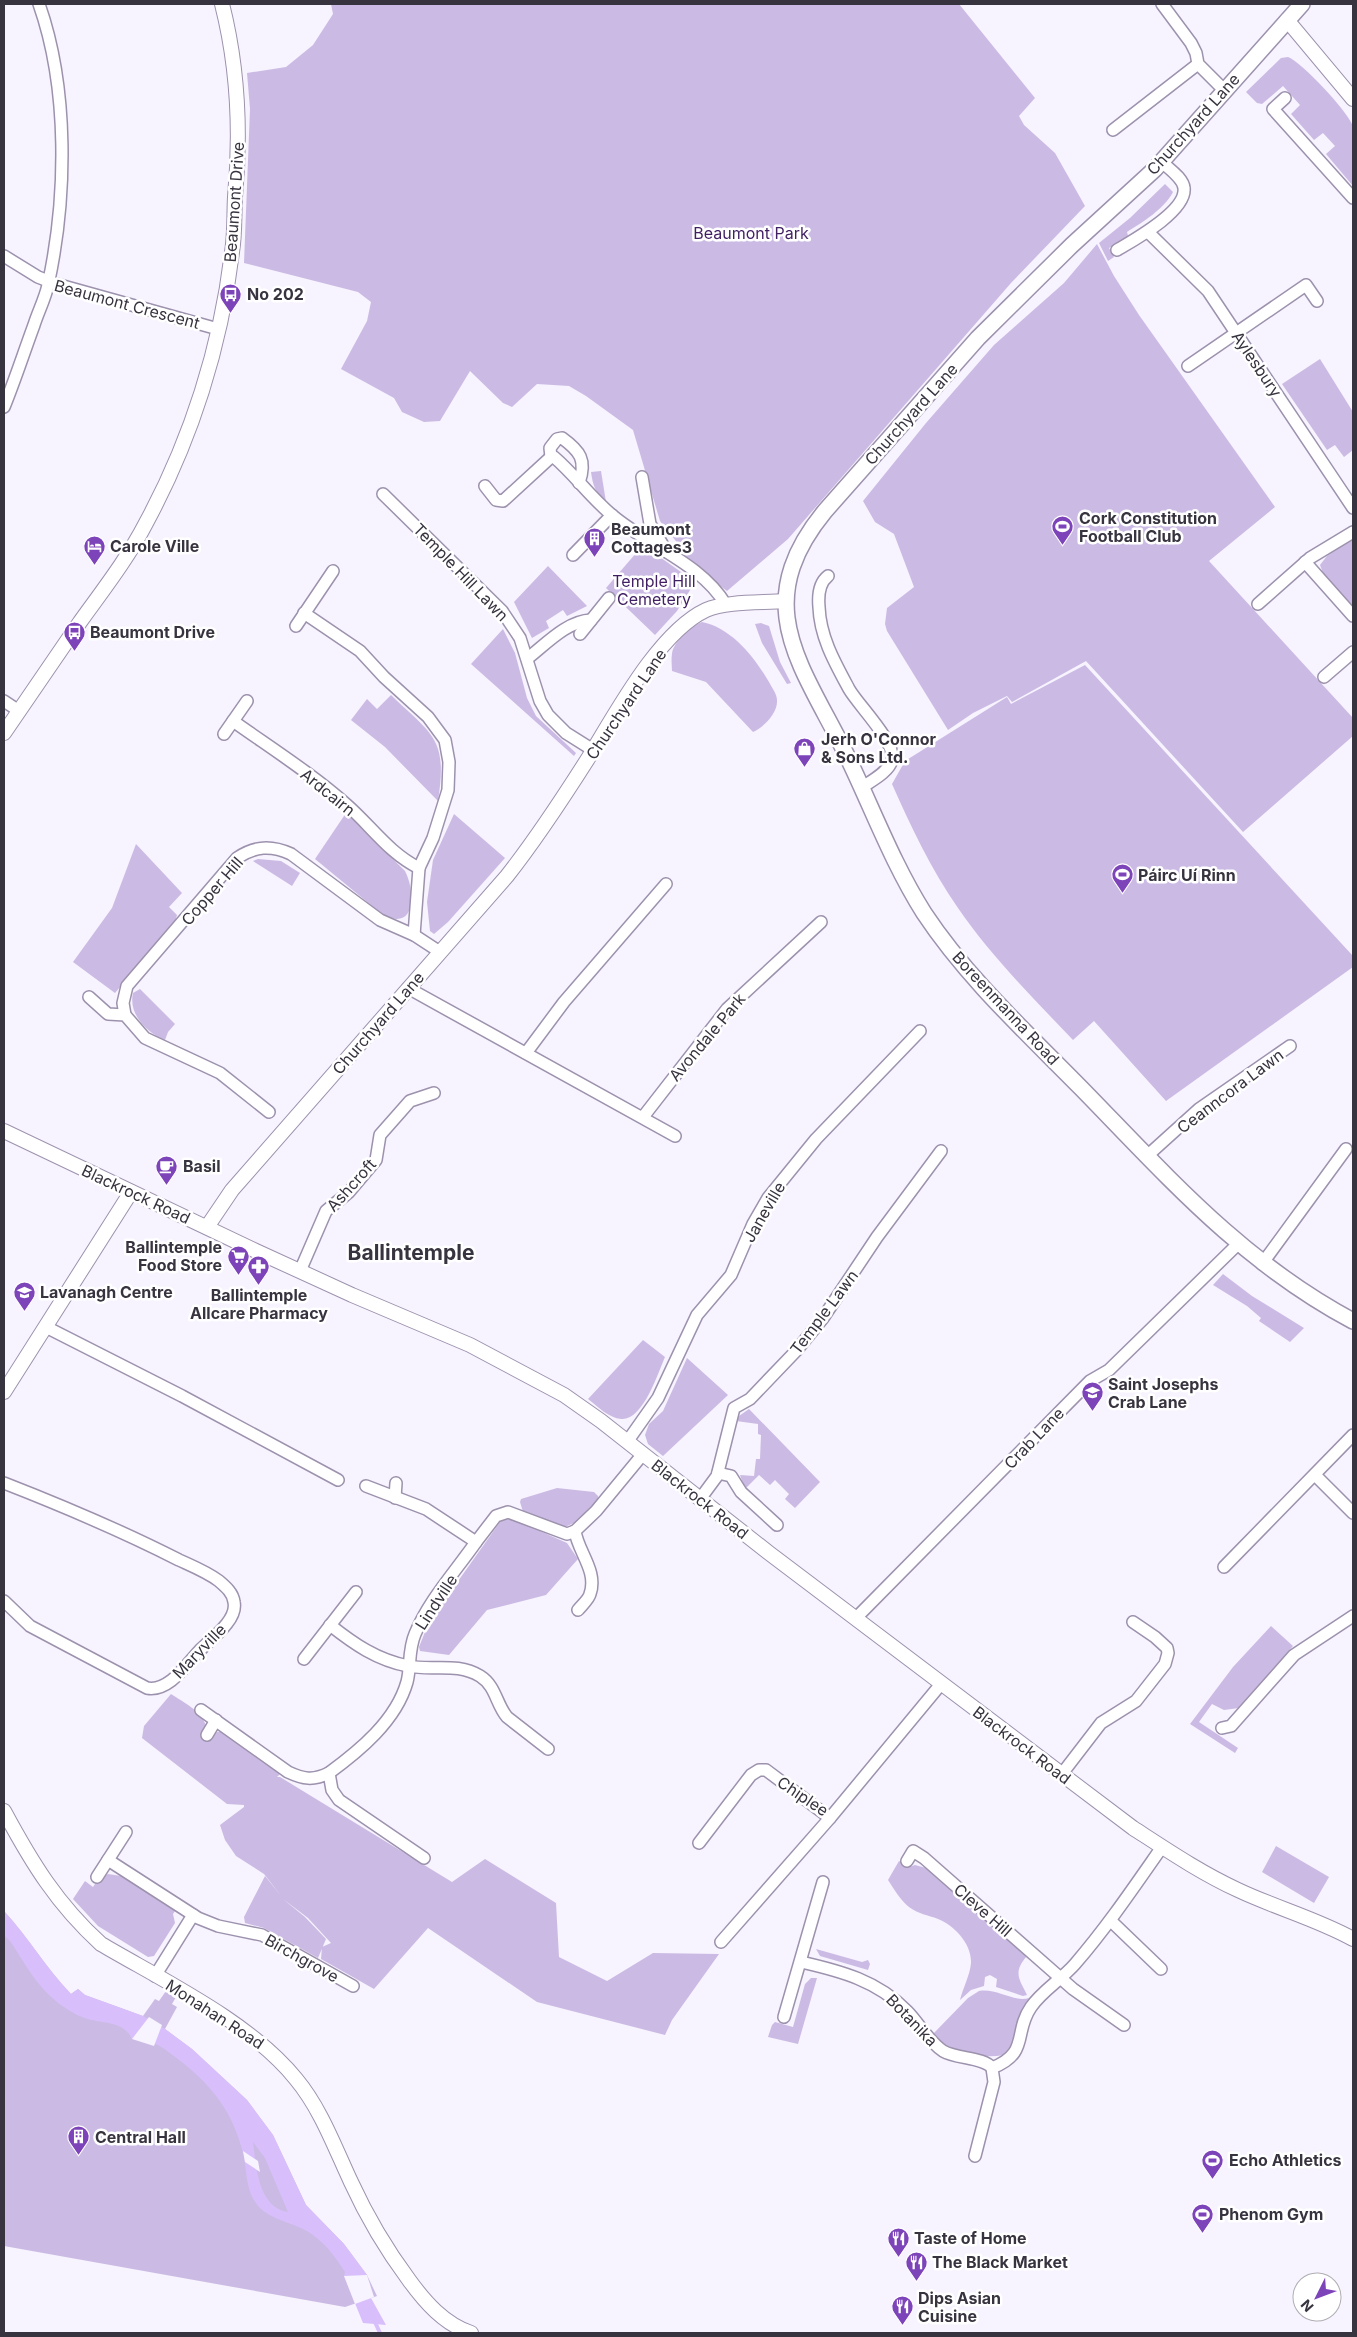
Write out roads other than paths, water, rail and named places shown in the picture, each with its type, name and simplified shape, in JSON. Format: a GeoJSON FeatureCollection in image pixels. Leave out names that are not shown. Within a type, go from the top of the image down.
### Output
{"type":"FeatureCollection","features":[{"type":"Feature","properties":{"kind":"main road","name":"Churchyard Lane"},"geometry":{"type":"LineString","coordinates":[[785,601],[790,571],[800,544],[825,511],[978,338],[1072,245],[1162,162],[1302,4]]}},
{"type":"Feature","properties":{"kind":"main road","name":"Boreenmanna Road"},"geometry":{"type":"LineString","coordinates":[[785,601],[786,623],[793,650],[908,886],[957,958],[996,1002],[1195,1205],[1262,1264],[1312,1298],[1353,1321]]}},
{"type":"Feature","properties":{"kind":"street"},"geometry":{"type":"LineString","coordinates":[[4,256],[48,281],[58,218],[61,132],[53,50],[39,4]]}},
{"type":"Feature","properties":{"kind":"street","name":"Beaumont Drive"},"geometry":{"type":"LineString","coordinates":[[4,733],[127,554],[160,497],[190,427],[218,329],[232,251],[238,131],[232,50],[222,4]]}},
{"type":"Feature","properties":{"kind":"street"},"geometry":{"type":"LineString","coordinates":[[1162,4],[1191,44],[1196,53],[1198,64],[1224,90]]}},
{"type":"Feature","properties":{"kind":"street"},"geometry":{"type":"LineString","coordinates":[[1287,20],[1353,99]]}},
{"type":"Feature","properties":{"kind":"street"},"geometry":{"type":"LineString","coordinates":[[1113,130],[1198,64]]}},
{"type":"Feature","properties":{"kind":"street"},"geometry":{"type":"LineString","coordinates":[[1285,98],[1273,109],[1353,198]]}},
{"type":"Feature","properties":{"kind":"street"},"geometry":{"type":"LineString","coordinates":[[1117,250],[1148,232],[1170,213],[1184,196],[1184,187],[1181,182],[1162,162]]}},
{"type":"Feature","properties":{"kind":"street","name":"Aylesbury"},"geometry":{"type":"LineString","coordinates":[[1148,232],[1199,281],[1353,508]]}},
{"type":"Feature","properties":{"kind":"street","name":"Beaumont Crescent"},"geometry":{"type":"LineString","coordinates":[[4,407],[48,281],[218,329]]}},
{"type":"Feature","properties":{"kind":"street"},"geometry":{"type":"LineString","coordinates":[[1188,366],[1306,285],[1317,301]]}},
{"type":"Feature","properties":{"kind":"street"},"geometry":{"type":"LineString","coordinates":[[579,483],[583,470],[578,452],[568,442],[562,438],[557,438],[550,448],[554,458],[579,483],[612,516],[635,534],[668,553],[702,577],[719,592],[726,605]]}},
{"type":"Feature","properties":{"kind":"street"},"geometry":{"type":"LineString","coordinates":[[485,486],[496,500],[504,501],[554,458]]}},
{"type":"Feature","properties":{"kind":"street"},"geometry":{"type":"LineString","coordinates":[[642,477],[650,524],[668,553]]}},
{"type":"Feature","properties":{"kind":"street","name":"Temple Hill Lawn"},"geometry":{"type":"LineString","coordinates":[[383,494],[502,611],[520,638],[528,658],[535,686],[548,714],[566,733],[593,750]]}},
{"type":"Feature","properties":{"kind":"street"},"geometry":{"type":"LineString","coordinates":[[573,555],[612,516]]}},
{"type":"Feature","properties":{"kind":"street"},"geometry":{"type":"LineString","coordinates":[[1258,604],[1305,562],[1353,532]]}},
{"type":"Feature","properties":{"kind":"street"},"geometry":{"type":"LineString","coordinates":[[1305,562],[1353,616]]}},
{"type":"Feature","properties":{"kind":"street"},"geometry":{"type":"LineString","coordinates":[[296,626],[333,571]]}},
{"type":"Feature","properties":{"kind":"street"},"geometry":{"type":"LineString","coordinates":[[828,576],[821,587],[818,599],[820,624],[825,640],[850,690],[885,738],[892,754],[892,759],[886,768],[861,788]]}},
{"type":"Feature","properties":{"kind":"street"},"geometry":{"type":"LineString","coordinates":[[580,634],[608,598]]}},
{"type":"Feature","properties":{"kind":"street","name":"Churchyard Lane"},"geometry":{"type":"LineString","coordinates":[[207,1227],[232,1190],[507,876],[530,847],[641,675],[676,633],[705,611],[726,605],[785,601]]}},
{"type":"Feature","properties":{"kind":"street"},"geometry":{"type":"LineString","coordinates":[[304,613],[360,651],[384,677],[428,717],[445,740],[449,774],[446,798],[419,868],[414,935]]}},
{"type":"Feature","properties":{"kind":"street"},"geometry":{"type":"LineString","coordinates":[[528,658],[566,628],[582,621],[591,620]]}},
{"type":"Feature","properties":{"kind":"street"},"geometry":{"type":"LineString","coordinates":[[1324,677],[1353,652]]}},
{"type":"Feature","properties":{"kind":"street"},"geometry":{"type":"LineString","coordinates":[[4,701],[19,711]]}},
{"type":"Feature","properties":{"kind":"street"},"geometry":{"type":"LineString","coordinates":[[224,734],[246,701]]}},
{"type":"Feature","properties":{"kind":"street","name":"Ardcairn"},"geometry":{"type":"LineString","coordinates":[[233,720],[338,798],[390,849],[404,861],[419,868]]}},
{"type":"Feature","properties":{"kind":"street","name":"Copper Hill"},"geometry":{"type":"LineString","coordinates":[[125,1015],[123,1003],[128,986],[197,908],[234,861],[243,854],[255,849],[278,848],[291,854],[380,920],[414,935],[440,952]]}},
{"type":"Feature","properties":{"kind":"street"},"geometry":{"type":"LineString","coordinates":[[526,1053],[564,1002],[666,884]]}},
{"type":"Feature","properties":{"kind":"street","name":"Avondale Park"},"geometry":{"type":"LineString","coordinates":[[643,1117],[727,1009],[821,922]]}},
{"type":"Feature","properties":{"kind":"street"},"geometry":{"type":"LineString","coordinates":[[408,988],[675,1136]]}},
{"type":"Feature","properties":{"kind":"street"},"geometry":{"type":"LineString","coordinates":[[90,997],[108,1014],[125,1015],[145,1038],[220,1073],[269,1112]]}},
{"type":"Feature","properties":{"kind":"street","name":"Janeville"},"geometry":{"type":"LineString","coordinates":[[627,1442],[658,1398],[697,1315],[731,1275],[753,1224],[778,1184],[816,1139],[920,1031]]}},
{"type":"Feature","properties":{"kind":"street","name":"Ceanncora Lawn"},"geometry":{"type":"LineString","coordinates":[[1147,1156],[1199,1109],[1290,1046]]}},
{"type":"Feature","properties":{"kind":"street","name":"Ashcroft"},"geometry":{"type":"LineString","coordinates":[[300,1271],[326,1211],[349,1192],[376,1160],[380,1135],[410,1101],[434,1093]]}},
{"type":"Feature","properties":{"kind":"street","name":"Blackrock Road"},"geometry":{"type":"LineString","coordinates":[[4,1131],[300,1271],[505,1362],[570,1399],[1133,1828],[1237,1890],[1320,1923],[1353,1939]]}},
{"type":"Feature","properties":{"kind":"street"},"geometry":{"type":"LineString","coordinates":[[1262,1264],[1346,1149]]}},
{"type":"Feature","properties":{"kind":"street","name":"Temple Lawn"},"geometry":{"type":"LineString","coordinates":[[700,1499],[718,1473],[734,1408],[750,1399],[796,1351],[823,1318],[878,1237],[941,1151]]}},
{"type":"Feature","properties":{"kind":"street"},"geometry":{"type":"LineString","coordinates":[[4,1392],[131,1192]]}},
{"type":"Feature","properties":{"kind":"street","name":"Crab Lane"},"geometry":{"type":"LineString","coordinates":[[856,1618],[1090,1381],[1109,1370],[1238,1244]]}},
{"type":"Feature","properties":{"kind":"street"},"geometry":{"type":"LineString","coordinates":[[46,1327],[182,1396],[338,1480]]}},
{"type":"Feature","properties":{"kind":"street"},"geometry":{"type":"LineString","coordinates":[[1224,1567],[1353,1435]]}},
{"type":"Feature","properties":{"kind":"street"},"geometry":{"type":"LineString","coordinates":[[578,1610],[590,1595],[591,1575],[576,1540],[575,1532],[596,1511],[643,1454]]}},
{"type":"Feature","properties":{"kind":"street"},"geometry":{"type":"LineString","coordinates":[[718,1473],[731,1476],[742,1492],[777,1525]]}},
{"type":"Feature","properties":{"kind":"street"},"geometry":{"type":"LineString","coordinates":[[1315,1474],[1353,1512]]}},
{"type":"Feature","properties":{"kind":"street","name":"Maryville"},"geometry":{"type":"LineString","coordinates":[[4,1483],[94,1519],[147,1543],[217,1580],[231,1592],[235,1603],[231,1618],[222,1628],[169,1682],[155,1690],[140,1685],[44,1634],[22,1620],[4,1602]]}},
{"type":"Feature","properties":{"kind":"street"},"geometry":{"type":"LineString","coordinates":[[395,1498],[396,1483]]}},
{"type":"Feature","properties":{"kind":"street"},"geometry":{"type":"LineString","coordinates":[[366,1486],[436,1514],[476,1542]]}},
{"type":"Feature","properties":{"kind":"street","name":"Lindville"},"geometry":{"type":"LineString","coordinates":[[201,1710],[279,1766],[302,1779],[316,1779],[329,1773],[363,1747],[378,1731],[405,1688],[412,1642],[426,1610],[496,1516],[508,1512],[566,1534],[575,1532]]}},
{"type":"Feature","properties":{"kind":"street"},"geometry":{"type":"LineString","coordinates":[[304,1658],[356,1592]]}},
{"type":"Feature","properties":{"kind":"street"},"geometry":{"type":"LineString","coordinates":[[1222,1728],[1231,1726],[1294,1655],[1353,1616]]}},
{"type":"Feature","properties":{"kind":"street"},"geometry":{"type":"LineString","coordinates":[[1061,1775],[1101,1723],[1136,1700],[1165,1664],[1168,1653],[1167,1648],[1133,1622]]}},
{"type":"Feature","properties":{"kind":"street"},"geometry":{"type":"LineString","coordinates":[[330,1625],[365,1650],[390,1661],[409,1666],[456,1668],[480,1676],[492,1688],[502,1711],[507,1717],[548,1748]]}},
{"type":"Feature","properties":{"kind":"street","name":"Chiplee"},"geometry":{"type":"LineString","coordinates":[[699,1842],[751,1775],[759,1770],[766,1770],[830,1818],[942,1684]]}},
{"type":"Feature","properties":{"kind":"street"},"geometry":{"type":"LineString","coordinates":[[207,1735],[216,1720]]}},
{"type":"Feature","properties":{"kind":"street"},"geometry":{"type":"LineString","coordinates":[[329,1773],[332,1790],[339,1800],[424,1858]]}},
{"type":"Feature","properties":{"kind":"street","name":"Monahan Road"},"geometry":{"type":"LineString","coordinates":[[4,1812],[40,1876],[67,1911],[101,1944],[243,2029],[267,2048],[289,2070],[303,2088],[316,2110],[371,2223],[393,2259],[436,2312],[458,2328],[471,2333]]}},
{"type":"Feature","properties":{"kind":"street"},"geometry":{"type":"LineString","coordinates":[[721,1942],[830,1818]]}},
{"type":"Feature","properties":{"kind":"street"},"geometry":{"type":"LineString","coordinates":[[97,1876],[126,1832]]}},
{"type":"Feature","properties":{"kind":"street"},"geometry":{"type":"LineString","coordinates":[[975,2156],[994,2082],[992,2068],[1004,2064],[1015,2052],[1029,2010],[1062,1978],[1111,1920],[1162,1847]]}},
{"type":"Feature","properties":{"kind":"street","name":"Cleve Hill"},"geometry":{"type":"LineString","coordinates":[[907,1861],[914,1851],[924,1858],[1073,1989],[1124,2025]]}},
{"type":"Feature","properties":{"kind":"street","name":"Birchgrove"},"geometry":{"type":"LineString","coordinates":[[108,1860],[193,1916],[218,1926],[262,1935],[353,1986]]}},
{"type":"Feature","properties":{"kind":"street"},"geometry":{"type":"LineString","coordinates":[[784,2017],[823,1882]]}},
{"type":"Feature","properties":{"kind":"street"},"geometry":{"type":"LineString","coordinates":[[155,1976],[193,1916]]}},
{"type":"Feature","properties":{"kind":"street"},"geometry":{"type":"LineString","coordinates":[[1111,1920],[1161,1969]]}},
{"type":"Feature","properties":{"kind":"street","name":"Botanika"},"geometry":{"type":"LineString","coordinates":[[801,1962],[844,1973],[876,1986],[900,2003],[942,2050],[958,2058],[983,2062],[992,2068]]}},
{"type":"Feature","properties":{"kind":"waterway"},"geometry":{"type":"LineString","coordinates":[[374,2320],[380,2333]]}},
{"type":"Feature","properties":{"kind":"place","name":"No 202"},"geometry":{"type":"Point","coordinates":[231,313]}},
{"type":"Feature","properties":{"kind":"place","name":"Cork Constitution Football Club"},"geometry":{"type":"Point","coordinates":[1063,546]}},
{"type":"Feature","properties":{"kind":"place","name":"Beaumont Cottages3"},"geometry":{"type":"Point","coordinates":[595,557]}},
{"type":"Feature","properties":{"kind":"place","name":"Carole Ville"},"geometry":{"type":"Point","coordinates":[94,565]}},
{"type":"Feature","properties":{"kind":"place","name":"Beaumont Drive"},"geometry":{"type":"Point","coordinates":[74,651]}},
{"type":"Feature","properties":{"kind":"place","name":"Jerh O'Connor & Sons Ltd."},"geometry":{"type":"Point","coordinates":[805,767]}},
{"type":"Feature","properties":{"kind":"place","name":"Páirc Uí Rinn"},"geometry":{"type":"Point","coordinates":[1122,894]}},
{"type":"Feature","properties":{"kind":"place","name":"Basil"},"geometry":{"type":"Point","coordinates":[167,1185]}},
{"type":"Feature","properties":{"kind":"place","name":"Ballintemple Food Store"},"geometry":{"type":"Point","coordinates":[238,1275]}},
{"type":"Feature","properties":{"kind":"place","name":"Ballintemple Allcare Pharmacy"},"geometry":{"type":"Point","coordinates":[259,1285]}},
{"type":"Feature","properties":{"kind":"place","name":"Lavanagh Centre"},"geometry":{"type":"Point","coordinates":[24,1311]}},
{"type":"Feature","properties":{"kind":"place","name":"Saint Josephs Crab Lane"},"geometry":{"type":"Point","coordinates":[1092,1412]}},
{"type":"Feature","properties":{"kind":"place","name":"Central Hall"},"geometry":{"type":"Point","coordinates":[79,2156]}},
{"type":"Feature","properties":{"kind":"place","name":"Echo Athletics"},"geometry":{"type":"Point","coordinates":[1213,2179]}},
{"type":"Feature","properties":{"kind":"place","name":"Phenom Gym"},"geometry":{"type":"Point","coordinates":[1203,2233]}},
{"type":"Feature","properties":{"kind":"place","name":"Taste of Home"},"geometry":{"type":"Point","coordinates":[898,2257]}},
{"type":"Feature","properties":{"kind":"place","name":"The Black Market"},"geometry":{"type":"Point","coordinates":[916,2281]}},
{"type":"Feature","properties":{"kind":"place","name":"Dips Asian Cuisine"},"geometry":{"type":"Point","coordinates":[902,2326]}},
{"type":"Feature","properties":{"kind":"district","name":"Ballintemple"},"geometry":{"type":"Point","coordinates":[411,1252]}},
{"type":"Feature","properties":{"kind":"park label","name":"Beaumont Park"},"geometry":{"type":"Point","coordinates":[751,233]}},
{"type":"Feature","properties":{"kind":"park label","name":"Temple Hill Cemetery"},"geometry":{"type":"Point","coordinates":[654,590]}}]}
